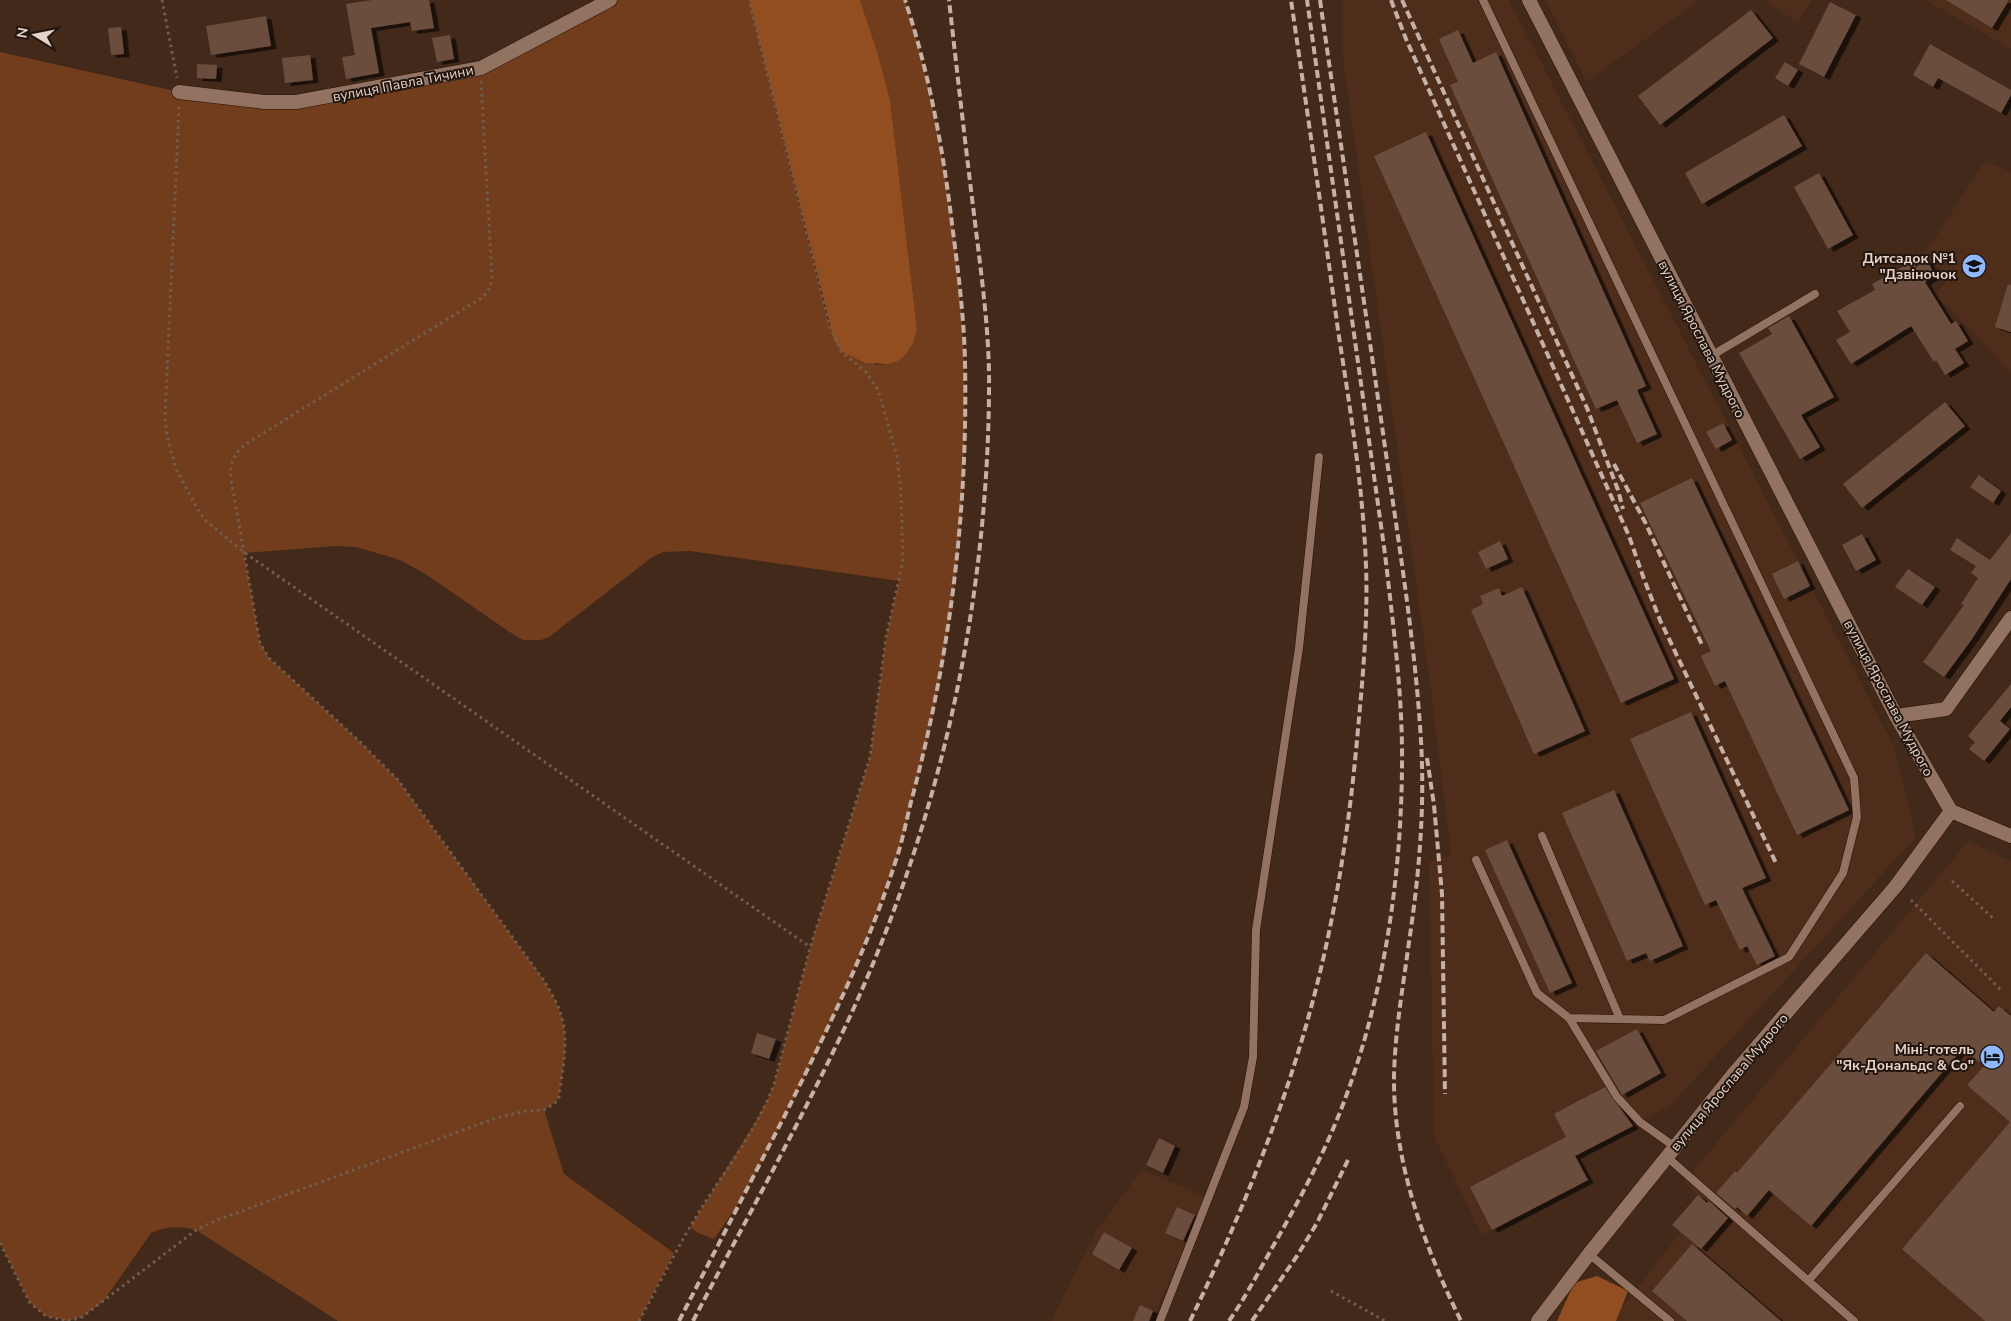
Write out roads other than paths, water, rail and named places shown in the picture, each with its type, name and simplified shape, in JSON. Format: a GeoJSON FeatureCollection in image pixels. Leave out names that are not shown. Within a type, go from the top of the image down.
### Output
{"type":"FeatureCollection","features":[{"type":"Feature","properties":{"kind":"street","name":"вулиця Павла Тичини"},"geometry":{"type":"LineString","coordinates":[[179,92],[264,102],[296,102],[480,68],[610,0]]}},
{"type":"Feature","properties":{"kind":"street","name":"вулиця Ярослава Мудрого"},"geometry":{"type":"LineString","coordinates":[[1529,0],[1896,716],[1951,811],[1896,886],[1736,1071],[1589,1254],[1538,1321]]}},
{"type":"Feature","properties":{"kind":"street"},"geometry":{"type":"LineString","coordinates":[[1896,716],[1946,709],[2011,618]]}},
{"type":"Feature","properties":{"kind":"street"},"geometry":{"type":"LineString","coordinates":[[1951,811],[2011,836]]}},
{"type":"Feature","properties":{"kind":"lane"},"geometry":{"type":"LineString","coordinates":[[1483,0],[1854,778],[1857,817],[1843,873],[1789,957],[1664,1020],[1569,1018]]}},
{"type":"Feature","properties":{"kind":"lane"},"geometry":{"type":"LineString","coordinates":[[1711,356],[1815,294]]}},
{"type":"Feature","properties":{"kind":"lane"},"geometry":{"type":"LineString","coordinates":[[1160,1321],[1244,1107],[1253,1058],[1256,930],[1299,648],[1319,457]]}},
{"type":"Feature","properties":{"kind":"lane"},"geometry":{"type":"LineString","coordinates":[[1542,836],[1620,1019]]}},
{"type":"Feature","properties":{"kind":"lane"},"geometry":{"type":"LineString","coordinates":[[1476,860],[1537,993],[1569,1018],[1616,1097],[1671,1152],[1854,1321]]}},
{"type":"Feature","properties":{"kind":"lane"},"geometry":{"type":"LineString","coordinates":[[1808,1280],[1960,1106]]}},
{"type":"Feature","properties":{"kind":"lane"},"geometry":{"type":"LineString","coordinates":[[1589,1254],[1670,1321]]}},
{"type":"Feature","properties":{"kind":"railway"},"geometry":{"type":"LineString","coordinates":[[679,1321],[815,1055],[872,928],[902,840],[925,748],[946,639],[960,529],[965,418],[963,328],[954,241],[940,139],[914,27],[905,0]]}},
{"type":"Feature","properties":{"kind":"railway"},"geometry":{"type":"LineString","coordinates":[[693,1321],[809,1100],[846,1025],[878,950],[907,874],[931,796],[951,717],[967,637],[979,556],[986,475],[989,371],[984,303],[949,0]]}},
{"type":"Feature","properties":{"kind":"railway"},"geometry":{"type":"LineString","coordinates":[[1190,1321],[1226,1244],[1259,1166],[1288,1085],[1312,1004],[1321,970],[1341,868],[1355,764],[1363,668],[1366,628],[1366,566],[1359,477],[1291,0]]}},
{"type":"Feature","properties":{"kind":"railway"},"geometry":{"type":"LineString","coordinates":[[1229,1321],[1310,1179],[1335,1125],[1356,1066],[1369,1025],[1387,940],[1398,854],[1401,810],[1401,714],[1385,554],[1307,0]]}},
{"type":"Feature","properties":{"kind":"railway"},"geometry":{"type":"LineString","coordinates":[[1320,0],[1406,590],[1415,665],[1421,741],[1420,842],[1416,892],[1396,1042],[1395,1108],[1399,1140],[1413,1202],[1435,1263],[1461,1321]]}},
{"type":"Feature","properties":{"kind":"railway"},"geometry":{"type":"LineString","coordinates":[[1391,0],[1406,39],[1629,536],[1660,620],[1776,863]]}},
{"type":"Feature","properties":{"kind":"railway"},"geometry":{"type":"LineString","coordinates":[[1402,0],[1587,408],[1618,490],[1623,509]]}},
{"type":"Feature","properties":{"kind":"railway"},"geometry":{"type":"LineString","coordinates":[[1614,464],[1645,522],[1703,647]]}},
{"type":"Feature","properties":{"kind":"railway"},"geometry":{"type":"LineString","coordinates":[[1427,758],[1434,805],[1442,894],[1445,1094]]}},
{"type":"Feature","properties":{"kind":"railway"},"geometry":{"type":"LineString","coordinates":[[1252,1321],[1297,1256],[1317,1223],[1348,1160]]}},
{"type":"Feature","properties":{"kind":"place","name":"Дитсадок №1 \"Дзвіночок"},"geometry":{"type":"Point","coordinates":[1974,266]}},
{"type":"Feature","properties":{"kind":"place","name":"Міні-готель \"Як-Дональдс & Co\""},"geometry":{"type":"Point","coordinates":[1992,1057]}}]}
